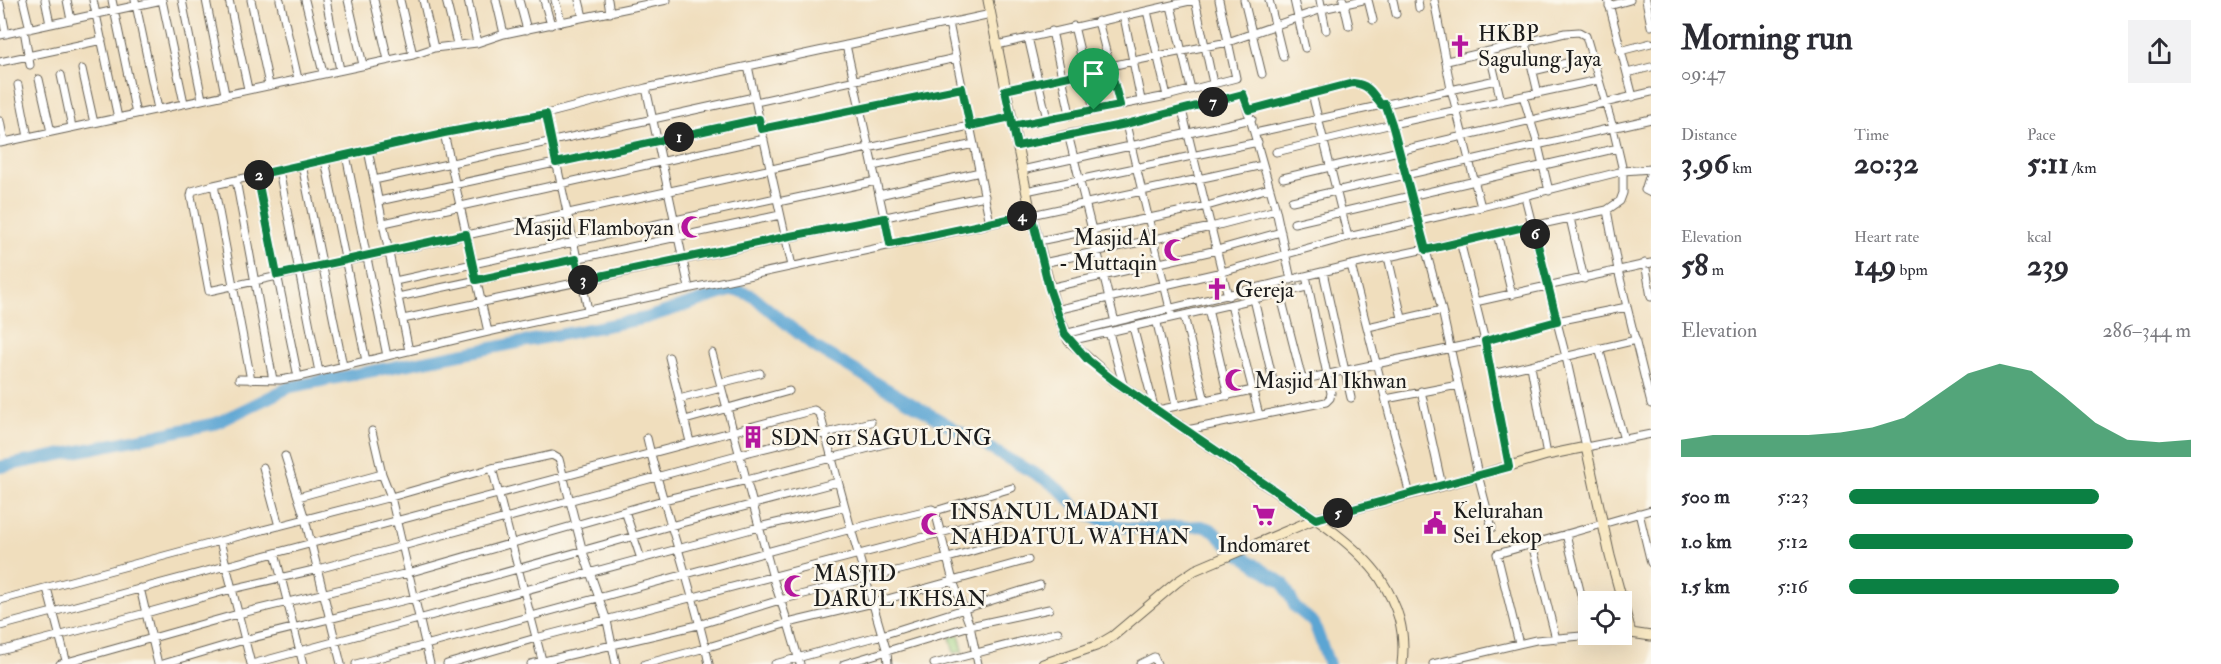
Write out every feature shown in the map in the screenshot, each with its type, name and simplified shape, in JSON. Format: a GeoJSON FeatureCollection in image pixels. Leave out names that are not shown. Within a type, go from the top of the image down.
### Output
{"type":"FeatureCollection","features":[{"type":"Feature","properties":{"kind":"street"},"geometry":{"type":"LineString","coordinates":[[24,0],[30,65]]}},
{"type":"Feature","properties":{"kind":"street"},"geometry":{"type":"LineString","coordinates":[[45,0],[50,24]]}},
{"type":"Feature","properties":{"kind":"street"},"geometry":{"type":"LineString","coordinates":[[67,0],[71,20]]}},
{"type":"Feature","properties":{"kind":"street"},"geometry":{"type":"LineString","coordinates":[[93,0],[118,118]]}},
{"type":"Feature","properties":{"kind":"street"},"geometry":{"type":"LineString","coordinates":[[112,0],[136,114]]}},
{"type":"Feature","properties":{"kind":"street"},"geometry":{"type":"LineString","coordinates":[[0,4],[3,34],[96,15],[135,3],[162,0],[184,103]]}},
{"type":"Feature","properties":{"kind":"street"},"geometry":{"type":"LineString","coordinates":[[182,0],[202,99]]}},
{"type":"Feature","properties":{"kind":"street"},"geometry":{"type":"LineString","coordinates":[[206,0],[225,94]]}},
{"type":"Feature","properties":{"kind":"street"},"geometry":{"type":"LineString","coordinates":[[229,0],[249,89]]}},
{"type":"Feature","properties":{"kind":"street"},"geometry":{"type":"LineString","coordinates":[[251,0],[269,85]]}},
{"type":"Feature","properties":{"kind":"street"},"geometry":{"type":"LineString","coordinates":[[280,0],[298,79]]}},
{"type":"Feature","properties":{"kind":"street"},"geometry":{"type":"LineString","coordinates":[[305,0],[323,73]]}},
{"type":"Feature","properties":{"kind":"street"},"geometry":{"type":"LineString","coordinates":[[326,0],[340,70]]}},
{"type":"Feature","properties":{"kind":"street"},"geometry":{"type":"LineString","coordinates":[[348,0],[363,65]]}},
{"type":"Feature","properties":{"kind":"street"},"geometry":{"type":"LineString","coordinates":[[374,0],[388,60]]}},
{"type":"Feature","properties":{"kind":"street"},"geometry":{"type":"LineString","coordinates":[[400,0],[413,55]]}},
{"type":"Feature","properties":{"kind":"street"},"geometry":{"type":"LineString","coordinates":[[423,0],[434,48]]}},
{"type":"Feature","properties":{"kind":"street"},"geometry":{"type":"LineString","coordinates":[[446,0],[457,44]]}},
{"type":"Feature","properties":{"kind":"street"},"geometry":{"type":"LineString","coordinates":[[468,0],[477,43]]}},
{"type":"Feature","properties":{"kind":"street"},"geometry":{"type":"LineString","coordinates":[[496,0],[504,34]]}},
{"type":"Feature","properties":{"kind":"street"},"geometry":{"type":"LineString","coordinates":[[519,0],[526,30]]}},
{"type":"Feature","properties":{"kind":"street"},"geometry":{"type":"LineString","coordinates":[[544,0],[551,25]]}},
{"type":"Feature","properties":{"kind":"street"},"geometry":{"type":"LineString","coordinates":[[555,0],[561,21]]}},
{"type":"Feature","properties":{"kind":"street"},"geometry":{"type":"LineString","coordinates":[[579,0],[583,17]]}},
{"type":"Feature","properties":{"kind":"street"},"geometry":{"type":"LineString","coordinates":[[608,0],[610,12]]}},
{"type":"Feature","properties":{"kind":"street"},"geometry":{"type":"LineString","coordinates":[[0,121],[2,142],[413,55],[434,48],[477,43],[504,34],[561,21],[666,0]]}},
{"type":"Feature","properties":{"kind":"street"},"geometry":{"type":"LineString","coordinates":[[988,0],[1031,214],[1049,288],[1067,338],[1088,360],[1124,388],[1316,519],[1356,552],[1375,572],[1388,592],[1403,629],[1402,664]]}},
{"type":"Feature","properties":{"kind":"street"},"geometry":{"type":"LineString","coordinates":[[997,45],[1194,0],[1213,83]]}},
{"type":"Feature","properties":{"kind":"street"},"geometry":{"type":"LineString","coordinates":[[991,14],[646,88],[546,114],[368,150],[214,185],[191,193],[209,291],[970,126],[1047,119],[1167,96],[1236,78],[1219,0]]}},
{"type":"Feature","properties":{"kind":"street"},"geometry":{"type":"LineString","coordinates":[[1244,0],[1262,74]]}},
{"type":"Feature","properties":{"kind":"street"},"geometry":{"type":"LineString","coordinates":[[1269,0],[1283,57]]}},
{"type":"Feature","properties":{"kind":"street"},"geometry":{"type":"LineString","coordinates":[[1294,0],[1305,48]]}},
{"type":"Feature","properties":{"kind":"street"},"geometry":{"type":"LineString","coordinates":[[1320,0],[1326,30]]}},
{"type":"Feature","properties":{"kind":"street"},"geometry":{"type":"LineString","coordinates":[[1005,90],[1228,42],[1322,9],[1363,0]]}},
{"type":"Feature","properties":{"kind":"street"},"geometry":{"type":"LineString","coordinates":[[1368,0],[1372,20]]}},
{"type":"Feature","properties":{"kind":"street"},"geometry":{"type":"LineString","coordinates":[[1393,0],[1396,14]]}},
{"type":"Feature","properties":{"kind":"street"},"geometry":{"type":"LineString","coordinates":[[1418,0],[1419,8]]}},
{"type":"Feature","properties":{"kind":"street"},"geometry":{"type":"LineString","coordinates":[[1434,0],[1451,89],[1481,207]]}},
{"type":"Feature","properties":{"kind":"street"},"geometry":{"type":"LineString","coordinates":[[1630,0],[1609,3],[1634,97]]}},
{"type":"Feature","properties":{"kind":"street"},"geometry":{"type":"LineString","coordinates":[[1646,0],[1651,26]]}},
{"type":"Feature","properties":{"kind":"street"},"geometry":{"type":"LineString","coordinates":[[135,3],[158,109]]}},
{"type":"Feature","properties":{"kind":"street"},"geometry":{"type":"LineString","coordinates":[[1343,3],[1349,26]]}},
{"type":"Feature","properties":{"kind":"street"},"geometry":{"type":"LineString","coordinates":[[1171,6],[1191,88]]}},
{"type":"Feature","properties":{"kind":"street"},"geometry":{"type":"LineString","coordinates":[[1147,11],[1167,96]]}},
{"type":"Feature","properties":{"kind":"street"},"geometry":{"type":"LineString","coordinates":[[1124,17],[1141,100]]}},
{"type":"Feature","properties":{"kind":"street"},"geometry":{"type":"LineString","coordinates":[[1098,21],[1120,105]]}},
{"type":"Feature","properties":{"kind":"street"},"geometry":{"type":"LineString","coordinates":[[949,23],[990,223]]}},
{"type":"Feature","properties":{"kind":"street"},"geometry":{"type":"LineString","coordinates":[[1074,26],[1094,110]]}},
{"type":"Feature","properties":{"kind":"street"},"geometry":{"type":"LineString","coordinates":[[1052,31],[1070,114]]}},
{"type":"Feature","properties":{"kind":"street"},"geometry":{"type":"LineString","coordinates":[[1067,338],[1115,322],[1351,265],[1607,210],[1620,201],[1623,193],[1623,171],[1618,148],[1588,40],[1579,32],[1565,33],[1447,61]]}},
{"type":"Feature","properties":{"kind":"street"},"geometry":{"type":"LineString","coordinates":[[1028,37],[1047,119]]}},
{"type":"Feature","properties":{"kind":"street"},"geometry":{"type":"LineString","coordinates":[[0,62],[102,40]]}},
{"type":"Feature","properties":{"kind":"street"},"geometry":{"type":"LineString","coordinates":[[1526,43],[1538,93]]}},
{"type":"Feature","properties":{"kind":"street"},"geometry":{"type":"LineString","coordinates":[[1620,51],[1651,43]]}},
{"type":"Feature","properties":{"kind":"street"},"geometry":{"type":"LineString","coordinates":[[846,45],[890,244]]}},
{"type":"Feature","properties":{"kind":"street"},"geometry":{"type":"LineString","coordinates":[[1489,51],[1501,101]]}},
{"type":"Feature","properties":{"kind":"street"},"geometry":{"type":"LineString","coordinates":[[1533,71],[1592,57]]}},
{"type":"Feature","properties":{"kind":"street"},"geometry":{"type":"LineString","coordinates":[[374,180],[551,141],[956,58]]}},
{"type":"Feature","properties":{"kind":"street"},"geometry":{"type":"LineString","coordinates":[[748,66],[792,266]]}},
{"type":"Feature","properties":{"kind":"street"},"geometry":{"type":"LineString","coordinates":[[1627,73],[1651,66]]}},
{"type":"Feature","properties":{"kind":"street"},"geometry":{"type":"LineString","coordinates":[[82,69],[94,123]]}},
{"type":"Feature","properties":{"kind":"street"},"geometry":{"type":"LineString","coordinates":[[61,75],[72,127]]}},
{"type":"Feature","properties":{"kind":"street"},"geometry":{"type":"LineString","coordinates":[[39,79],[51,132]]}},
{"type":"Feature","properties":{"kind":"street"},"geometry":{"type":"LineString","coordinates":[[1255,133],[1496,80]]}},
{"type":"Feature","properties":{"kind":"street"},"geometry":{"type":"LineString","coordinates":[[1275,152],[1392,124],[1598,80]]}},
{"type":"Feature","properties":{"kind":"street"},"geometry":{"type":"LineString","coordinates":[[1249,110],[1358,83],[1369,88],[1383,104],[1392,124],[1442,310],[1478,476],[1492,528]]}},
{"type":"Feature","properties":{"kind":"street"},"geometry":{"type":"LineString","coordinates":[[18,85],[28,137]]}},
{"type":"Feature","properties":{"kind":"street"},"geometry":{"type":"LineString","coordinates":[[646,88],[689,288]]}},
{"type":"Feature","properties":{"kind":"street"},"geometry":{"type":"LineString","coordinates":[[761,129],[962,88]]}},
{"type":"Feature","properties":{"kind":"street"},"geometry":{"type":"LineString","coordinates":[[1283,178],[1651,92]]}},
{"type":"Feature","properties":{"kind":"street"},"geometry":{"type":"LineString","coordinates":[[1017,146],[1126,124],[1243,94],[1252,119],[1276,210],[1291,280]]}},
{"type":"Feature","properties":{"kind":"street"},"geometry":{"type":"LineString","coordinates":[[1312,94],[1348,237]]}},
{"type":"Feature","properties":{"kind":"street"},"geometry":{"type":"LineString","coordinates":[[1523,96],[1549,191]]}},
{"type":"Feature","properties":{"kind":"street"},"geometry":{"type":"LineString","coordinates":[[1182,110],[1228,296]]}},
{"type":"Feature","properties":{"kind":"street"},"geometry":{"type":"LineString","coordinates":[[546,114],[588,310]]}},
{"type":"Feature","properties":{"kind":"street"},"geometry":{"type":"LineString","coordinates":[[379,201],[759,119]]}},
{"type":"Feature","properties":{"kind":"street"},"geometry":{"type":"LineString","coordinates":[[1022,170],[1252,119]]}},
{"type":"Feature","properties":{"kind":"street"},"geometry":{"type":"LineString","coordinates":[[1292,201],[1651,119]]}},
{"type":"Feature","properties":{"kind":"street"},"geometry":{"type":"LineString","coordinates":[[1126,124],[1172,319]]}},
{"type":"Feature","properties":{"kind":"street"},"geometry":{"type":"LineString","coordinates":[[444,133],[488,332]]}},
{"type":"Feature","properties":{"kind":"street"},"geometry":{"type":"LineString","coordinates":[[1068,134],[1115,322]]}},
{"type":"Feature","properties":{"kind":"street"},"geometry":{"type":"LineString","coordinates":[[384,223],[764,139]]}},
{"type":"Feature","properties":{"kind":"street"},"geometry":{"type":"LineString","coordinates":[[1026,192],[1258,141]]}},
{"type":"Feature","properties":{"kind":"street"},"geometry":{"type":"LineString","coordinates":[[873,166],[974,144]]}},
{"type":"Feature","properties":{"kind":"street"},"geometry":{"type":"LineString","coordinates":[[1294,223],[1618,148]]}},
{"type":"Feature","properties":{"kind":"street"},"geometry":{"type":"LineString","coordinates":[[368,150],[409,351]]}},
{"type":"Feature","properties":{"kind":"street"},"geometry":{"type":"LineString","coordinates":[[346,155],[387,356]]}},
{"type":"Feature","properties":{"kind":"street"},"geometry":{"type":"LineString","coordinates":[[324,160],[366,361]]}},
{"type":"Feature","properties":{"kind":"street"},"geometry":{"type":"LineString","coordinates":[[302,165],[343,366]]}},
{"type":"Feature","properties":{"kind":"street"},"geometry":{"type":"LineString","coordinates":[[239,379],[273,380],[298,377],[588,310],[1263,165]]}},
{"type":"Feature","properties":{"kind":"street"},"geometry":{"type":"LineString","coordinates":[[279,170],[319,372]]}},
{"type":"Feature","properties":{"kind":"street"},"geometry":{"type":"LineString","coordinates":[[1056,310],[1222,272],[1348,237],[1525,197],[1623,171],[1651,170],[1645,190],[1651,193]]}},
{"type":"Feature","properties":{"kind":"street"},"geometry":{"type":"LineString","coordinates":[[879,195],[980,172]]}},
{"type":"Feature","properties":{"kind":"street"},"geometry":{"type":"LineString","coordinates":[[257,175],[298,377]]}},
{"type":"Feature","properties":{"kind":"street"},"geometry":{"type":"LineString","coordinates":[[236,180],[273,380]]}},
{"type":"Feature","properties":{"kind":"street"},"geometry":{"type":"LineString","coordinates":[[395,281],[573,242],[876,181]]}},
{"type":"Feature","properties":{"kind":"street"},"geometry":{"type":"LineString","coordinates":[[214,185],[251,380]]}},
{"type":"Feature","properties":{"kind":"street"},"geometry":{"type":"LineString","coordinates":[[1039,241],[1206,206],[1269,188]]}},
{"type":"Feature","properties":{"kind":"street"},"geometry":{"type":"LineString","coordinates":[[403,319],[985,196]]}},
{"type":"Feature","properties":{"kind":"street"},"geometry":{"type":"LineString","coordinates":[[1525,197],[1566,357],[1617,591]]}},
{"type":"Feature","properties":{"kind":"street"},"geometry":{"type":"LineString","coordinates":[[1043,263],[1276,210]]}},
{"type":"Feature","properties":{"kind":"street"},"geometry":{"type":"LineString","coordinates":[[1607,210],[1618,270],[1651,404]]}},
{"type":"Feature","properties":{"kind":"street"},"geometry":{"type":"LineString","coordinates":[[398,297],[780,215]]}},
{"type":"Feature","properties":{"kind":"street"},"geometry":{"type":"LineString","coordinates":[[1570,218],[1584,279]]}},
{"type":"Feature","properties":{"kind":"street"},"geometry":{"type":"LineString","coordinates":[[1049,288],[1217,250],[1281,232]]}},
{"type":"Feature","properties":{"kind":"street"},"geometry":{"type":"LineString","coordinates":[[1497,233],[1512,295]]}},
{"type":"Feature","properties":{"kind":"street"},"geometry":{"type":"LineString","coordinates":[[1460,241],[1485,341],[1509,467]]}},
{"type":"Feature","properties":{"kind":"street"},"geometry":{"type":"LineString","coordinates":[[1388,257],[1402,318]]}},
{"type":"Feature","properties":{"kind":"street"},"geometry":{"type":"LineString","coordinates":[[1475,302],[1648,263],[1651,294]]}},
{"type":"Feature","properties":{"kind":"street"},"geometry":{"type":"LineString","coordinates":[[1351,265],[1410,495]]}},
{"type":"Feature","properties":{"kind":"street"},"geometry":{"type":"LineString","coordinates":[[1323,272],[1351,398]]}},
{"type":"Feature","properties":{"kind":"street"},"geometry":{"type":"LineString","coordinates":[[1187,430],[1328,400],[1331,393],[1305,276]]}},
{"type":"Feature","properties":{"kind":"street"},"geometry":{"type":"LineString","coordinates":[[1067,338],[1172,319],[1307,287]]}},
{"type":"Feature","properties":{"kind":"street"},"geometry":{"type":"LineString","coordinates":[[1280,293],[1302,380]]}},
{"type":"Feature","properties":{"kind":"street"},"geometry":{"type":"LineString","coordinates":[[1254,299],[1274,385]]}},
{"type":"Feature","properties":{"kind":"street"},"geometry":{"type":"LineString","coordinates":[[1231,304],[1259,415]]}},
{"type":"Feature","properties":{"kind":"street"},"geometry":{"type":"LineString","coordinates":[[1156,409],[1205,401],[1449,349],[1557,321],[1628,307]]}},
{"type":"Feature","properties":{"kind":"street"},"geometry":{"type":"LineString","coordinates":[[1208,309],[1228,396]]}},
{"type":"Feature","properties":{"kind":"street"},"geometry":{"type":"LineString","coordinates":[[1368,327],[1442,310]]}},
{"type":"Feature","properties":{"kind":"street"},"geometry":{"type":"LineString","coordinates":[[1184,316],[1205,401]]}},
{"type":"Feature","properties":{"kind":"street"},"geometry":{"type":"LineString","coordinates":[[1157,322],[1176,406]]}},
{"type":"Feature","properties":{"kind":"street"},"geometry":{"type":"LineString","coordinates":[[1133,327],[1156,409]]}},
{"type":"Feature","properties":{"kind":"street"},"geometry":{"type":"LineString","coordinates":[[1109,332],[1124,388]]}},
{"type":"Feature","properties":{"kind":"street"},"geometry":{"type":"LineString","coordinates":[[1492,375],[1636,340]]}},
{"type":"Feature","properties":{"kind":"street"},"geometry":{"type":"LineString","coordinates":[[1599,348],[1624,440]]}},
{"type":"Feature","properties":{"kind":"street"},"geometry":{"type":"LineString","coordinates":[[712,353],[773,578],[799,661]]}},
{"type":"Feature","properties":{"kind":"street"},"geometry":{"type":"LineString","coordinates":[[669,357],[690,442]]}},
{"type":"Feature","properties":{"kind":"street"},"geometry":{"type":"LineString","coordinates":[[1531,366],[1547,455]]}},
{"type":"Feature","properties":{"kind":"street"},"geometry":{"type":"LineString","coordinates":[[680,399],[760,373]]}},
{"type":"Feature","properties":{"kind":"street"},"geometry":{"type":"LineString","coordinates":[[1386,399],[1458,385]]}},
{"type":"Feature","properties":{"kind":"street"},"geometry":{"type":"LineString","coordinates":[[685,420],[789,391]]}},
{"type":"Feature","properties":{"kind":"street"},"geometry":{"type":"LineString","coordinates":[[1421,391],[1442,486]]}},
{"type":"Feature","properties":{"kind":"street"},"geometry":{"type":"LineString","coordinates":[[0,626],[814,410],[820,414],[887,652],[888,664]]}},
{"type":"Feature","properties":{"kind":"street"},"geometry":{"type":"LineString","coordinates":[[0,651],[232,589],[402,547],[741,454],[871,422]]}},
{"type":"Feature","properties":{"kind":"street"},"geometry":{"type":"LineString","coordinates":[[372,430],[382,474],[391,497],[430,664]]}},
{"type":"Feature","properties":{"kind":"street"},"geometry":{"type":"LineString","coordinates":[[1042,664],[1070,660],[1113,636],[1177,582],[1206,564],[1316,519],[1410,495],[1547,455],[1651,434]]}},
{"type":"Feature","properties":{"kind":"street"},"geometry":{"type":"LineString","coordinates":[[647,438],[670,526],[693,598],[709,664]]}},
{"type":"Feature","properties":{"kind":"street"},"geometry":{"type":"LineString","coordinates":[[46,588],[65,663],[238,614],[408,573],[663,500],[896,441]]}},
{"type":"Feature","properties":{"kind":"street"},"geometry":{"type":"LineString","coordinates":[[0,600],[391,497],[492,468],[552,455],[559,459],[583,552],[607,621],[616,664]]}},
{"type":"Feature","properties":{"kind":"street"},"geometry":{"type":"LineString","coordinates":[[285,456],[312,544],[342,664]]}},
{"type":"Feature","properties":{"kind":"street"},"geometry":{"type":"LineString","coordinates":[[263,466],[279,526]]}},
{"type":"Feature","properties":{"kind":"street"},"geometry":{"type":"LineString","coordinates":[[492,468],[543,662]]}},
{"type":"Feature","properties":{"kind":"street"},"geometry":{"type":"LineString","coordinates":[[298,497],[382,474]]}},
{"type":"Feature","properties":{"kind":"street"},"geometry":{"type":"LineString","coordinates":[[163,664],[244,640],[414,598],[670,526],[838,482]]}},
{"type":"Feature","properties":{"kind":"street"},"geometry":{"type":"LineString","coordinates":[[356,664],[851,529],[932,509],[935,511],[1011,488]]}},
{"type":"Feature","properties":{"kind":"street"},"geometry":{"type":"LineString","coordinates":[[220,541],[252,664],[759,527],[845,507]]}},
{"type":"Feature","properties":{"kind":"street"},"geometry":{"type":"LineString","coordinates":[[1519,644],[1497,554],[1651,510]]}},
{"type":"Feature","properties":{"kind":"street"},"geometry":{"type":"LineString","coordinates":[[626,511],[640,559]]}},
{"type":"Feature","properties":{"kind":"street"},"geometry":{"type":"LineString","coordinates":[[935,511],[953,581],[970,626],[978,664]]}},
{"type":"Feature","properties":{"kind":"street"},"geometry":{"type":"LineString","coordinates":[[447,664],[536,638],[1017,513]]}},
{"type":"Feature","properties":{"kind":"street"},"geometry":{"type":"LineString","coordinates":[[1639,513],[1651,563]]}},
{"type":"Feature","properties":{"kind":"street"},"geometry":{"type":"LineString","coordinates":[[1566,534],[1580,591]]}},
{"type":"Feature","properties":{"kind":"street"},"geometry":{"type":"LineString","coordinates":[[531,664],[698,625],[780,600],[948,558],[1024,536]]}},
{"type":"Feature","properties":{"kind":"street"},"geometry":{"type":"LineString","coordinates":[[1532,544],[1556,639]]}},
{"type":"Feature","properties":{"kind":"street"},"geometry":{"type":"LineString","coordinates":[[275,553],[303,664]]}},
{"type":"Feature","properties":{"kind":"street"},"geometry":{"type":"LineString","coordinates":[[645,664],[788,623],[873,603],[1028,560]]}},
{"type":"Feature","properties":{"kind":"street"},"geometry":{"type":"LineString","coordinates":[[775,664],[799,661],[1040,585]]}},
{"type":"Feature","properties":{"kind":"street"},"geometry":{"type":"LineString","coordinates":[[140,588],[158,664]]}},
{"type":"Feature","properties":{"kind":"street"},"geometry":{"type":"LineString","coordinates":[[844,664],[970,626],[1049,609]]}},
{"type":"Feature","properties":{"kind":"street"},"geometry":{"type":"LineString","coordinates":[[934,664],[1058,632]]}},
{"type":"Feature","properties":{"kind":"street"},"geometry":{"type":"LineString","coordinates":[[1632,634],[1651,636]]}},
{"type":"Feature","properties":{"kind":"street"},"geometry":{"type":"LineString","coordinates":[[1433,664],[1519,644],[1578,637]]}},
{"type":"Feature","properties":{"kind":"street"},"geometry":{"type":"LineString","coordinates":[[1140,664],[1152,657],[1155,658],[1157,664]]}},
{"type":"Feature","properties":{"kind":"green space"},"geometry":{"type":"Polygon","coordinates":[[[959,635],[963,651],[954,653],[950,637],[959,635]]]}},
{"type":"Feature","properties":{"kind":"waterway"},"geometry":{"type":"LineString","coordinates":[[0,467],[217,423],[290,387],[646,318],[730,291],[739,291],[751,295],[815,347],[1046,480],[1061,491],[1078,509],[1093,517],[1122,527],[1144,529],[1201,526],[1211,529],[1232,549],[1284,584],[1295,607],[1314,623],[1329,664]]}},
{"type":"Feature","properties":{"kind":"place","name":"HKBP Sagulung Jaya"},"geometry":{"type":"Point","coordinates":[1460,46]}},
{"type":"Feature","properties":{"kind":"place","name":"Masjid Flamboyan"},"geometry":{"type":"Point","coordinates":[692,227]}},
{"type":"Feature","properties":{"kind":"place","name":"Masjid Al - Muttaqin"},"geometry":{"type":"Point","coordinates":[1175,250]}},
{"type":"Feature","properties":{"kind":"place","name":"Gereja"},"geometry":{"type":"Point","coordinates":[1217,289]}},
{"type":"Feature","properties":{"kind":"place","name":"Masjid Al Ikhwan"},"geometry":{"type":"Point","coordinates":[1236,380]}},
{"type":"Feature","properties":{"kind":"place","name":"SDN 011 SAGULUNG"},"geometry":{"type":"Point","coordinates":[753,437]}},
{"type":"Feature","properties":{"kind":"place","name":"Indomaret"},"geometry":{"type":"Point","coordinates":[1264,515]}},
{"type":"Feature","properties":{"kind":"place","name":"Kelurahan Sei Lekop"},"geometry":{"type":"Point","coordinates":[1435,523]}},
{"type":"Feature","properties":{"kind":"place","name":"INSANUL MADANI NAHDATUL WATHAN"},"geometry":{"type":"Point","coordinates":[932,524]}},
{"type":"Feature","properties":{"kind":"place","name":"MASJID DARUL IKHSAN"},"geometry":{"type":"Point","coordinates":[795,586]}},
{"type":"Feature","properties":{"kind":"route"},"geometry":{"type":"LineString","coordinates":[[1094,110],[1012,126],[1011,117],[970,126],[962,88],[761,129],[759,119],[556,163],[546,114],[444,133],[257,175],[277,275],[466,234],[476,280],[576,259],[581,280],[885,218],[890,244],[1031,214],[1049,288],[1069,341],[1113,380],[1316,519],[1509,467],[1485,341],[1557,321],[1533,225],[1426,250],[1385,104],[1381,105],[1369,88],[1362,84],[1353,83],[1249,110],[1243,94],[1126,124],[1017,146],[1012,126],[1005,90],[1110,67],[1120,105],[1094,110]]}}]}
